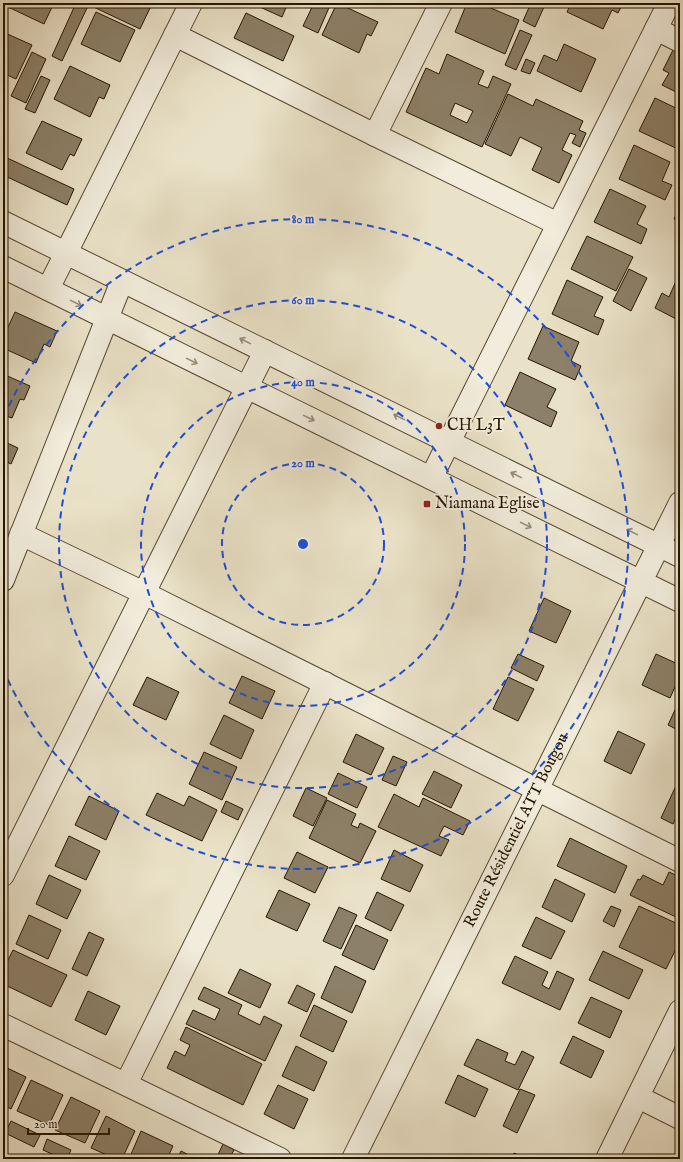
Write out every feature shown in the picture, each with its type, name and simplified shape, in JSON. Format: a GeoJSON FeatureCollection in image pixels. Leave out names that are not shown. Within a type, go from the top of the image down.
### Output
{"type":"FeatureCollection","features":[{"type":"Feature","properties":{"kind":"street"},"geometry":{"type":"LineString","coordinates":[[48,289],[191,3]]}},
{"type":"Feature","properties":{"kind":"street"},"geometry":{"type":"LineString","coordinates":[[375,135],[441,3]]}},
{"type":"Feature","properties":{"kind":"street"},"geometry":{"type":"LineString","coordinates":[[431,478],[669,3]]}},
{"type":"Feature","properties":{"kind":"street"},"geometry":{"type":"LineString","coordinates":[[656,29],[680,41]]}},
{"type":"Feature","properties":{"kind":"street"},"geometry":{"type":"LineString","coordinates":[[175,35],[558,224]]}},
{"type":"Feature","properties":{"kind":"street"},"geometry":{"type":"LineString","coordinates":[[3,222],[680,556]]}},
{"type":"Feature","properties":{"kind":"street"},"geometry":{"type":"LineString","coordinates":[[3,267],[680,601]]}},
{"type":"Feature","properties":{"kind":"street"},"geometry":{"type":"LineString","coordinates":[[3,580],[122,281]]}},
{"type":"Feature","properties":{"kind":"street"},"geometry":{"type":"LineString","coordinates":[[3,875],[265,351]]}},
{"type":"Feature","properties":{"kind":"street","name":"Route Résidentiel ATT Bougou"},"geometry":{"type":"LineString","coordinates":[[353,1159],[680,503]]}},
{"type":"Feature","properties":{"kind":"street"},"geometry":{"type":"LineString","coordinates":[[21,534],[144,593],[680,861]]}},
{"type":"Feature","properties":{"kind":"street"},"geometry":{"type":"LineString","coordinates":[[126,1084],[325,683]]}},
{"type":"Feature","properties":{"kind":"street"},"geometry":{"type":"LineString","coordinates":[[607,1159],[680,1011]]}},
{"type":"Feature","properties":{"kind":"street"},"geometry":{"type":"LineString","coordinates":[[3,1025],[280,1159]]}},
{"type":"Feature","properties":{"kind":"street"},"geometry":{"type":"LineString","coordinates":[[638,1097],[680,1118]]}},
{"type":"Feature","properties":{"kind":"building"},"geometry":{"type":"Polygon","coordinates":[[[10,3],[54,3],[44,24],[8,7],[10,3]]]}},
{"type":"Feature","properties":{"kind":"building"},"geometry":{"type":"Polygon","coordinates":[[[76,3],[87,8],[62,61],[52,56],[76,3]]]}},
{"type":"Feature","properties":{"kind":"building"},"geometry":{"type":"Polygon","coordinates":[[[85,3],[147,3],[151,6],[140,29],[85,3]]]}},
{"type":"Feature","properties":{"kind":"building"},"geometry":{"type":"Polygon","coordinates":[[[251,3],[288,3],[282,17],[251,3]]]}},
{"type":"Feature","properties":{"kind":"building"},"geometry":{"type":"Polygon","coordinates":[[[314,3],[331,3],[318,33],[303,26],[314,3]]]}},
{"type":"Feature","properties":{"kind":"building"},"geometry":{"type":"Polygon","coordinates":[[[337,3],[378,22],[371,36],[367,34],[359,53],[322,35],[337,3]]]}},
{"type":"Feature","properties":{"kind":"building"},"geometry":{"type":"Polygon","coordinates":[[[467,3],[479,3],[519,20],[505,54],[455,32],[467,3]]]}},
{"type":"Feature","properties":{"kind":"building"},"geometry":{"type":"Polygon","coordinates":[[[531,3],[544,7],[535,27],[523,21],[531,3]]]}},
{"type":"Feature","properties":{"kind":"building"},"geometry":{"type":"Polygon","coordinates":[[[571,3],[623,3],[618,13],[612,10],[603,29],[567,12],[571,3]]]}},
{"type":"Feature","properties":{"kind":"building"},"geometry":{"type":"Polygon","coordinates":[[[96,12],[135,30],[120,62],[81,44],[96,12]]]}},
{"type":"Feature","properties":{"kind":"building"},"geometry":{"type":"Polygon","coordinates":[[[246,13],[294,36],[283,61],[234,38],[246,13]]]}},
{"type":"Feature","properties":{"kind":"building"},"geometry":{"type":"Polygon","coordinates":[[[520,30],[532,35],[516,70],[505,65],[520,30]]]}},
{"type":"Feature","properties":{"kind":"building"},"geometry":{"type":"Polygon","coordinates":[[[3,32],[32,45],[16,79],[3,73],[3,32]]]}},
{"type":"Feature","properties":{"kind":"building"},"geometry":{"type":"Polygon","coordinates":[[[564,44],[596,59],[581,92],[537,71],[544,55],[557,61],[564,44]]]}},
{"type":"Feature","properties":{"kind":"building"},"geometry":{"type":"Polygon","coordinates":[[[673,50],[680,53],[680,94],[662,85],[669,73],[663,70],[673,50]]]}},
{"type":"Feature","properties":{"kind":"building"},"geometry":{"type":"Polygon","coordinates":[[[32,52],[46,59],[26,103],[11,96],[32,52]]]}},
{"type":"Feature","properties":{"kind":"building"},"geometry":{"type":"Polygon","coordinates":[[[447,54],[484,71],[478,84],[488,88],[493,76],[511,84],[482,147],[406,112],[426,68],[439,74],[447,54]],[[455,103],[450,115],[467,123],[473,111],[455,103]]]}},
{"type":"Feature","properties":{"kind":"building"},"geometry":{"type":"Polygon","coordinates":[[[526,59],[535,63],[530,74],[521,71],[526,59]]]}},
{"type":"Feature","properties":{"kind":"building"},"geometry":{"type":"Polygon","coordinates":[[[70,66],[110,85],[104,99],[99,97],[90,117],[54,99],[70,66]]]}},
{"type":"Feature","properties":{"kind":"building"},"geometry":{"type":"Polygon","coordinates":[[[41,76],[50,80],[35,113],[25,109],[41,76]]]}},
{"type":"Feature","properties":{"kind":"building"},"geometry":{"type":"Polygon","coordinates":[[[508,94],[533,106],[536,99],[583,121],[579,130],[586,133],[580,147],[572,143],[576,135],[570,133],[562,150],[572,155],[559,183],[532,170],[542,148],[520,137],[511,156],[485,144],[508,94]]]}},
{"type":"Feature","properties":{"kind":"building"},"geometry":{"type":"Polygon","coordinates":[[[655,98],[680,110],[680,150],[639,131],[655,98]]]}},
{"type":"Feature","properties":{"kind":"building"},"geometry":{"type":"Polygon","coordinates":[[[42,121],[82,139],[74,156],[70,154],[62,170],[26,153],[42,121]]]}},
{"type":"Feature","properties":{"kind":"building"},"geometry":{"type":"Polygon","coordinates":[[[634,145],[670,162],[662,181],[672,185],[665,200],[619,179],[634,145]]]}},
{"type":"Feature","properties":{"kind":"building"},"geometry":{"type":"Polygon","coordinates":[[[5,157],[74,189],[67,205],[3,175],[3,161],[5,157]]]}},
{"type":"Feature","properties":{"kind":"building"},"geometry":{"type":"Polygon","coordinates":[[[610,189],[646,206],[637,224],[647,229],[641,244],[594,222],[610,189]]]}},
{"type":"Feature","properties":{"kind":"building"},"geometry":{"type":"Polygon","coordinates":[[[680,206],[680,222],[674,219],[680,206]]]}},
{"type":"Feature","properties":{"kind":"building"},"geometry":{"type":"Polygon","coordinates":[[[587,236],[633,257],[616,291],[571,269],[587,236]]]}},
{"type":"Feature","properties":{"kind":"building"},"geometry":{"type":"Polygon","coordinates":[[[629,269],[647,278],[631,311],[613,301],[629,269]]]}},
{"type":"Feature","properties":{"kind":"building"},"geometry":{"type":"Polygon","coordinates":[[[567,280],[603,297],[594,316],[604,320],[598,335],[552,314],[567,280]]]}},
{"type":"Feature","properties":{"kind":"building"},"geometry":{"type":"Polygon","coordinates":[[[676,281],[680,283],[680,321],[655,308],[662,293],[669,297],[676,281]]]}},
{"type":"Feature","properties":{"kind":"building"},"geometry":{"type":"Polygon","coordinates":[[[15,312],[57,331],[50,347],[44,344],[36,363],[3,348],[3,338],[15,312]]]}},
{"type":"Feature","properties":{"kind":"building"},"geometry":{"type":"Polygon","coordinates":[[[543,326],[579,342],[571,361],[581,366],[575,380],[528,359],[543,326]]]}},
{"type":"Feature","properties":{"kind":"building"},"geometry":{"type":"Polygon","coordinates":[[[520,372],[556,389],[547,407],[557,412],[551,427],[505,405],[520,372]]]}},
{"type":"Feature","properties":{"kind":"building"},"geometry":{"type":"Polygon","coordinates":[[[3,374],[30,386],[24,400],[20,399],[12,418],[3,415],[3,374]]]}},
{"type":"Feature","properties":{"kind":"building"},"geometry":{"type":"Polygon","coordinates":[[[3,441],[18,448],[11,464],[3,460],[3,441]]]}},
{"type":"Feature","properties":{"kind":"building"},"geometry":{"type":"Polygon","coordinates":[[[544,598],[571,611],[556,643],[529,631],[544,598]]]}},
{"type":"Feature","properties":{"kind":"building"},"geometry":{"type":"Polygon","coordinates":[[[518,654],[544,666],[537,681],[511,668],[518,654]]]}},
{"type":"Feature","properties":{"kind":"building"},"geometry":{"type":"Polygon","coordinates":[[[656,654],[680,665],[680,676],[670,698],[642,685],[656,654]]]}},
{"type":"Feature","properties":{"kind":"building"},"geometry":{"type":"Polygon","coordinates":[[[242,676],[275,691],[262,719],[229,703],[242,676]]]}},
{"type":"Feature","properties":{"kind":"building"},"geometry":{"type":"Polygon","coordinates":[[[147,677],[179,692],[166,720],[133,705],[147,677]]]}},
{"type":"Feature","properties":{"kind":"building"},"geometry":{"type":"Polygon","coordinates":[[[508,677],[534,689],[518,721],[493,709],[508,677]]]}},
{"type":"Feature","properties":{"kind":"building"},"geometry":{"type":"Polygon","coordinates":[[[680,699],[680,731],[668,725],[680,699]]]}},
{"type":"Feature","properties":{"kind":"building"},"geometry":{"type":"Polygon","coordinates":[[[224,715],[254,730],[241,759],[210,744],[224,715]]]}},
{"type":"Feature","properties":{"kind":"building"},"geometry":{"type":"Polygon","coordinates":[[[618,731],[645,744],[631,774],[604,761],[618,731]]]}},
{"type":"Feature","properties":{"kind":"building"},"geometry":{"type":"Polygon","coordinates":[[[356,734],[384,748],[371,775],[343,762],[356,734]]]}},
{"type":"Feature","properties":{"kind":"building"},"geometry":{"type":"Polygon","coordinates":[[[204,752],[237,767],[222,800],[189,784],[204,752]]]}},
{"type":"Feature","properties":{"kind":"building"},"geometry":{"type":"Polygon","coordinates":[[[393,756],[407,762],[396,786],[382,780],[393,756]]]}},
{"type":"Feature","properties":{"kind":"building"},"geometry":{"type":"Polygon","coordinates":[[[434,771],[462,785],[451,808],[422,794],[434,771]]]}},
{"type":"Feature","properties":{"kind":"building"},"geometry":{"type":"Polygon","coordinates":[[[338,773],[367,787],[357,808],[328,794],[338,773]]]}},
{"type":"Feature","properties":{"kind":"building"},"geometry":{"type":"Polygon","coordinates":[[[680,777],[680,814],[678,813],[673,824],[661,818],[680,777]]]}},
{"type":"Feature","properties":{"kind":"building"},"geometry":{"type":"Polygon","coordinates":[[[306,788],[327,798],[313,826],[293,816],[306,788]]]}},
{"type":"Feature","properties":{"kind":"building"},"geometry":{"type":"Polygon","coordinates":[[[157,793],[184,806],[189,796],[217,810],[202,841],[146,815],[157,793]]]}},
{"type":"Feature","properties":{"kind":"building"},"geometry":{"type":"Polygon","coordinates":[[[394,794],[419,807],[423,798],[470,821],[463,835],[444,826],[439,836],[449,840],[441,856],[378,827],[394,794]]]}},
{"type":"Feature","properties":{"kind":"building"},"geometry":{"type":"Polygon","coordinates":[[[89,796],[119,811],[106,840],[75,825],[89,796]]]}},
{"type":"Feature","properties":{"kind":"building"},"geometry":{"type":"Polygon","coordinates":[[[327,800],[356,814],[351,825],[358,828],[360,823],[376,831],[360,863],[309,838],[327,800]]]}},
{"type":"Feature","properties":{"kind":"building"},"geometry":{"type":"Polygon","coordinates":[[[226,801],[243,809],[238,820],[221,812],[226,801]]]}},
{"type":"Feature","properties":{"kind":"building"},"geometry":{"type":"Polygon","coordinates":[[[69,836],[100,851],[86,880],[55,866],[69,836]]]}},
{"type":"Feature","properties":{"kind":"building"},"geometry":{"type":"Polygon","coordinates":[[[570,838],[627,866],[615,893],[557,866],[570,838]]]}},
{"type":"Feature","properties":{"kind":"building"},"geometry":{"type":"Polygon","coordinates":[[[394,850],[423,865],[410,892],[381,879],[394,850]]]}},
{"type":"Feature","properties":{"kind":"building"},"geometry":{"type":"Polygon","coordinates":[[[297,852],[328,867],[315,893],[284,878],[297,852]]]}},
{"type":"Feature","properties":{"kind":"building"},"geometry":{"type":"Polygon","coordinates":[[[669,872],[680,877],[680,919],[630,895],[638,879],[640,880],[643,875],[663,885],[669,872]]]}},
{"type":"Feature","properties":{"kind":"building"},"geometry":{"type":"Polygon","coordinates":[[[49,875],[81,890],[67,919],[36,904],[49,875]]]}},
{"type":"Feature","properties":{"kind":"building"},"geometry":{"type":"Polygon","coordinates":[[[555,879],[585,894],[572,922],[542,907],[555,879]]]}},
{"type":"Feature","properties":{"kind":"building"},"geometry":{"type":"Polygon","coordinates":[[[279,890],[310,904],[297,931],[266,917],[279,890]]]}},
{"type":"Feature","properties":{"kind":"building"},"geometry":{"type":"Polygon","coordinates":[[[377,892],[404,905],[391,931],[365,918],[377,892]]]}},
{"type":"Feature","properties":{"kind":"building"},"geometry":{"type":"Polygon","coordinates":[[[611,906],[621,910],[614,927],[603,921],[611,906]]]}},
{"type":"Feature","properties":{"kind":"building"},"geometry":{"type":"Polygon","coordinates":[[[639,906],[680,925],[680,941],[666,969],[619,947],[639,906]]]}},
{"type":"Feature","properties":{"kind":"building"},"geometry":{"type":"Polygon","coordinates":[[[339,907],[357,915],[341,949],[323,941],[339,907]]]}},
{"type":"Feature","properties":{"kind":"building"},"geometry":{"type":"Polygon","coordinates":[[[29,915],[61,930],[48,959],[16,944],[29,915]]]}},
{"type":"Feature","properties":{"kind":"building"},"geometry":{"type":"Polygon","coordinates":[[[536,917],[565,931],[551,959],[522,946],[536,917]]]}},
{"type":"Feature","properties":{"kind":"building"},"geometry":{"type":"Polygon","coordinates":[[[356,925],[388,940],[374,970],[342,955],[356,925]]]}},
{"type":"Feature","properties":{"kind":"building"},"geometry":{"type":"Polygon","coordinates":[[[89,932],[104,939],[87,976],[72,969],[89,932]]]}},
{"type":"Feature","properties":{"kind":"building"},"geometry":{"type":"Polygon","coordinates":[[[13,950],[67,975],[51,1007],[3,984],[3,970],[13,950]]]}},
{"type":"Feature","properties":{"kind":"building"},"geometry":{"type":"Polygon","coordinates":[[[603,951],[643,970],[629,999],[589,980],[603,951]]]}},
{"type":"Feature","properties":{"kind":"building"},"geometry":{"type":"Polygon","coordinates":[[[515,956],[548,972],[542,985],[549,989],[557,971],[574,979],[560,1010],[502,983],[515,956]]]}},
{"type":"Feature","properties":{"kind":"building"},"geometry":{"type":"Polygon","coordinates":[[[335,966],[366,981],[352,1013],[321,998],[335,966]]]}},
{"type":"Feature","properties":{"kind":"building"},"geometry":{"type":"Polygon","coordinates":[[[240,969],[271,984],[260,1008],[228,993],[240,969]]]}},
{"type":"Feature","properties":{"kind":"building"},"geometry":{"type":"Polygon","coordinates":[[[297,985],[315,994],[307,1012],[288,1003],[297,985]]]}},
{"type":"Feature","properties":{"kind":"building"},"geometry":{"type":"Polygon","coordinates":[[[204,987],[242,1005],[238,1014],[260,1025],[264,1016],[282,1025],[265,1061],[186,1024],[193,1010],[215,1020],[220,1009],[198,999],[204,987]]]}},
{"type":"Feature","properties":{"kind":"building"},"geometry":{"type":"Polygon","coordinates":[[[88,991],[120,1006],[106,1035],[75,1020],[88,991]]]}},
{"type":"Feature","properties":{"kind":"building"},"geometry":{"type":"Polygon","coordinates":[[[591,997],[622,1011],[610,1038],[578,1023],[591,997]]]}},
{"type":"Feature","properties":{"kind":"building"},"geometry":{"type":"Polygon","coordinates":[[[314,1005],[347,1021],[333,1052],[300,1036],[314,1005]]]}},
{"type":"Feature","properties":{"kind":"building"},"geometry":{"type":"Polygon","coordinates":[[[186,1027],[262,1064],[243,1105],[167,1068],[175,1051],[185,1056],[190,1045],[180,1040],[186,1027]]]}},
{"type":"Feature","properties":{"kind":"building"},"geometry":{"type":"Polygon","coordinates":[[[573,1036],[604,1051],[591,1078],[560,1063],[573,1036]]]}},
{"type":"Feature","properties":{"kind":"building"},"geometry":{"type":"Polygon","coordinates":[[[477,1039],[508,1053],[505,1061],[515,1065],[522,1051],[534,1057],[518,1090],[464,1065],[477,1039]]]}},
{"type":"Feature","properties":{"kind":"building"},"geometry":{"type":"Polygon","coordinates":[[[296,1046],[327,1062],[314,1091],[282,1076],[296,1046]]]}},
{"type":"Feature","properties":{"kind":"building"},"geometry":{"type":"Polygon","coordinates":[[[3,1066],[26,1077],[11,1109],[3,1105],[3,1066]]]}},
{"type":"Feature","properties":{"kind":"building"},"geometry":{"type":"Polygon","coordinates":[[[458,1075],[488,1089],[475,1117],[445,1103],[458,1075]]]}},
{"type":"Feature","properties":{"kind":"building"},"geometry":{"type":"Polygon","coordinates":[[[31,1080],[63,1095],[49,1125],[17,1111],[31,1080]]]}},
{"type":"Feature","properties":{"kind":"building"},"geometry":{"type":"Polygon","coordinates":[[[278,1085],[308,1099],[294,1129],[264,1114],[278,1085]]]}},
{"type":"Feature","properties":{"kind":"building"},"geometry":{"type":"Polygon","coordinates":[[[520,1089],[535,1095],[517,1133],[503,1126],[520,1089]]]}},
{"type":"Feature","properties":{"kind":"building"},"geometry":{"type":"Polygon","coordinates":[[[71,1097],[100,1111],[85,1143],[55,1130],[71,1097]]]}},
{"type":"Feature","properties":{"kind":"building"},"geometry":{"type":"Polygon","coordinates":[[[106,1116],[135,1131],[122,1159],[116,1159],[91,1148],[106,1116]]]}},
{"type":"Feature","properties":{"kind":"building"},"geometry":{"type":"Polygon","coordinates":[[[11,1121],[40,1135],[34,1147],[5,1133],[11,1121]]]}},
{"type":"Feature","properties":{"kind":"building"},"geometry":{"type":"Polygon","coordinates":[[[141,1131],[173,1146],[167,1159],[129,1159],[141,1131]]]}},
{"type":"Feature","properties":{"kind":"building"},"geometry":{"type":"Polygon","coordinates":[[[47,1139],[71,1150],[67,1159],[63,1159],[43,1150],[47,1139]]]}},
{"type":"Feature","properties":{"kind":"building"},"geometry":{"type":"Polygon","coordinates":[[[223,1144],[234,1150],[229,1159],[216,1159],[223,1144]]]}},
{"type":"Feature","properties":{"kind":"building"},"geometry":{"type":"Polygon","coordinates":[[[181,1151],[197,1159],[177,1159],[181,1151]]]}},
{"type":"Feature","properties":{"kind":"building"},"geometry":{"type":"Polygon","coordinates":[[[514,1153],[527,1159],[511,1159],[514,1153]]]}},
{"type":"Feature","properties":{"kind":"place","name":"CH L3T"},"geometry":{"type":"Point","coordinates":[439,426]}},
{"type":"Feature","properties":{"kind":"place","name":"Niamana Eglise"},"geometry":{"type":"Point","coordinates":[427,504]}}]}
